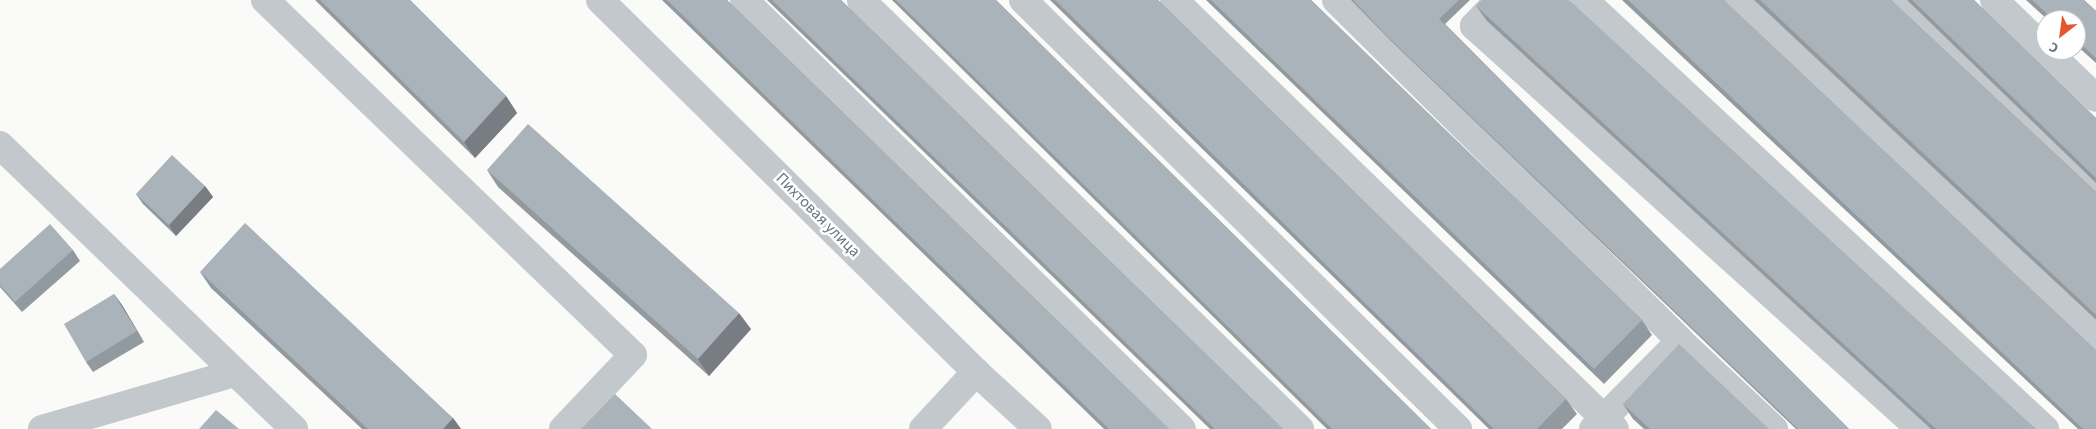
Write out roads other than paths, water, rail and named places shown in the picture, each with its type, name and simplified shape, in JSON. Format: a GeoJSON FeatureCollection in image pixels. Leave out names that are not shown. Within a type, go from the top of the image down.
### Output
{"type":"FeatureCollection","features":[{"type":"Feature","properties":{"kind":"street"},"geometry":{"type":"LineString","coordinates":[[265,0],[633,355],[564,429]]}},
{"type":"Feature","properties":{"kind":"street","name":"Пихтовая улица"},"geometry":{"type":"LineString","coordinates":[[600,0],[976,372],[1038,429]]}},
{"type":"Feature","properties":{"kind":"street"},"geometry":{"type":"LineString","coordinates":[[744,0],[1182,429]]}},
{"type":"Feature","properties":{"kind":"street"},"geometry":{"type":"LineString","coordinates":[[861,0],[1300,429]]}},
{"type":"Feature","properties":{"kind":"street"},"geometry":{"type":"LineString","coordinates":[[1023,0],[1458,429]]}},
{"type":"Feature","properties":{"kind":"street"},"geometry":{"type":"LineString","coordinates":[[1174,0],[1604,425],[1680,341]]}},
{"type":"Feature","properties":{"kind":"street"},"geometry":{"type":"LineString","coordinates":[[1336,0],[1680,341],[1774,429]]}},
{"type":"Feature","properties":{"kind":"street"},"geometry":{"type":"LineString","coordinates":[[1498,0],[1474,26],[1920,429]]}},
{"type":"Feature","properties":{"kind":"street"},"geometry":{"type":"LineString","coordinates":[[1584,0],[2045,429]]}},
{"type":"Feature","properties":{"kind":"street"},"geometry":{"type":"LineString","coordinates":[[1737,0],[2096,340]]}},
{"type":"Feature","properties":{"kind":"street"},"geometry":{"type":"LineString","coordinates":[[1894,0],[2096,189]]}},
{"type":"Feature","properties":{"kind":"street"},"geometry":{"type":"LineString","coordinates":[[1994,0],[2096,98]]}},
{"type":"Feature","properties":{"kind":"street"},"geometry":{"type":"LineString","coordinates":[[0,145],[294,429]]}},
{"type":"Feature","properties":{"kind":"street"},"geometry":{"type":"LineString","coordinates":[[923,429],[976,372]]}},
{"type":"Feature","properties":{"kind":"street"},"geometry":{"type":"LineString","coordinates":[[42,429],[235,373]]}}]}
